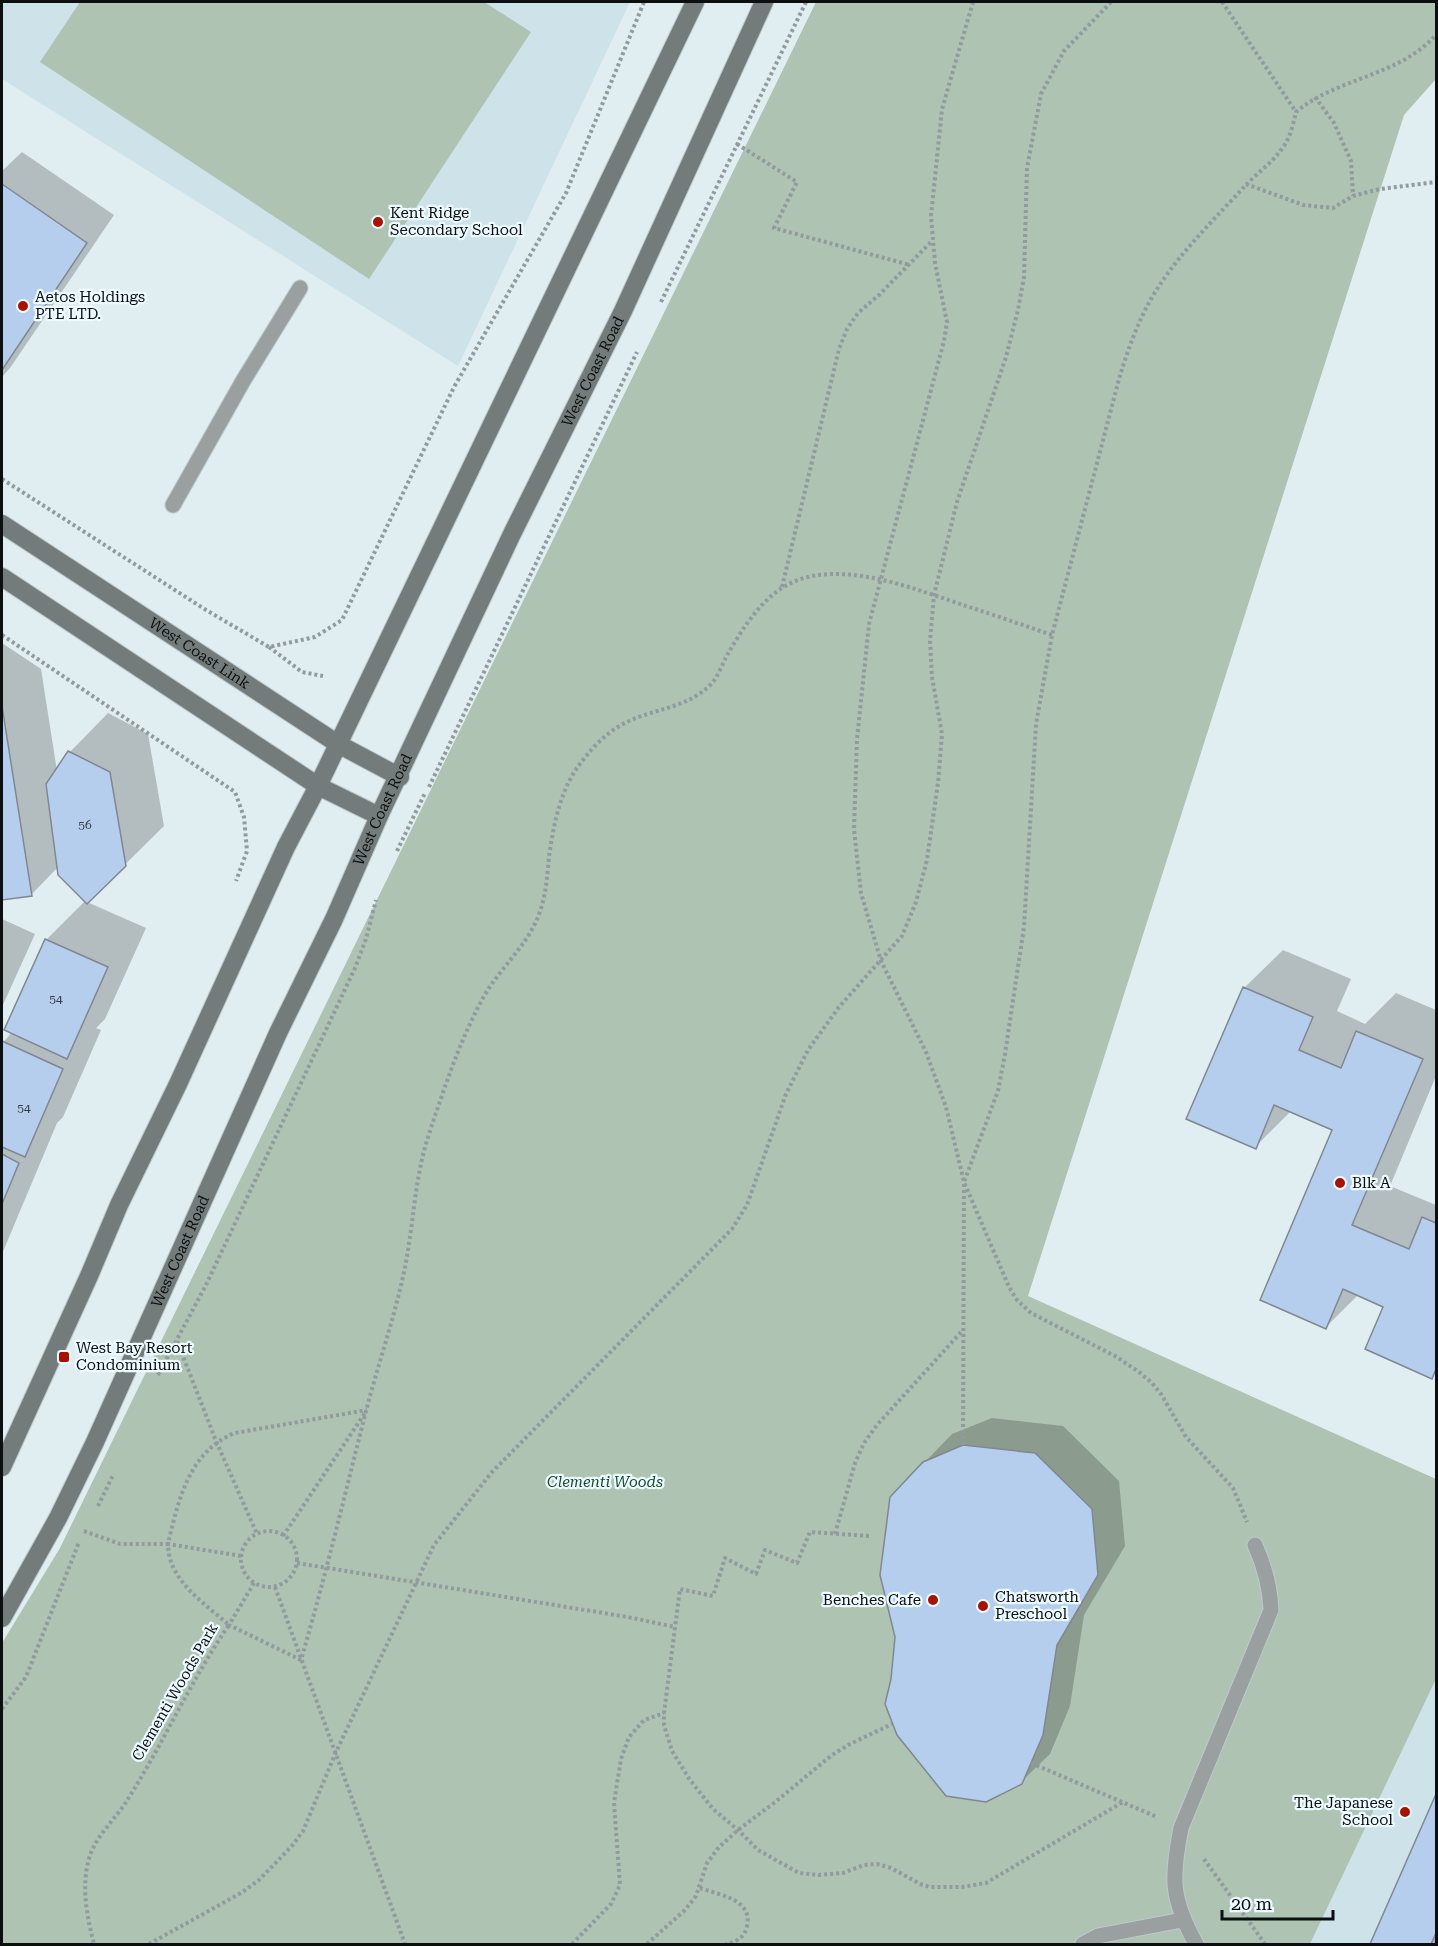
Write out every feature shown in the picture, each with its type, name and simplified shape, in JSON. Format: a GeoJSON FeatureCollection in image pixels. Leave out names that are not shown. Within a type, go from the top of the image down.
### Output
{"type":"FeatureCollection","features":[{"type":"Feature","properties":{"kind":"main road"},"geometry":{"type":"LineString","coordinates":[[2,1467],[119,1205],[178,1084],[286,847],[318,786],[695,2]]}},
{"type":"Feature","properties":{"kind":"main road","name":"West Coast Road"},"geometry":{"type":"LineString","coordinates":[[2,1618],[58,1518],[86,1461],[136,1354],[278,1033],[334,919],[379,816],[512,536],[623,311],[765,2]]}},
{"type":"Feature","properties":{"kind":"main road","name":"West Coast Link"},"geometry":{"type":"LineString","coordinates":[[2,524],[338,744],[399,777]]}},
{"type":"Feature","properties":{"kind":"main road"},"geometry":{"type":"LineString","coordinates":[[2,577],[318,786],[379,816]]}},
{"type":"Feature","properties":{"kind":"lane"},"geometry":{"type":"LineString","coordinates":[[173,505],[243,381],[300,288]]}},
{"type":"Feature","properties":{"kind":"lane"},"geometry":{"type":"LineString","coordinates":[[1196,1944],[1182,1920],[1175,1895],[1174,1863],[1181,1828],[1271,1610],[1270,1586],[1255,1545]]}},
{"type":"Feature","properties":{"kind":"lane"},"geometry":{"type":"LineString","coordinates":[[1083,1944],[1098,1936],[1182,1920]]}},
{"type":"Feature","properties":{"kind":"path"},"geometry":{"type":"LineString","coordinates":[[268,647],[315,637],[342,620],[454,387],[566,193],[644,2]]}},
{"type":"Feature","properties":{"kind":"path"},"geometry":{"type":"LineString","coordinates":[[657,311],[806,2]]}},
{"type":"Feature","properties":{"kind":"path"},"geometry":{"type":"LineString","coordinates":[[973,2],[942,110],[932,216],[932,241],[947,322],[944,341],[868,624],[857,739],[854,829],[861,893],[880,961],[926,1052],[946,1107],[964,1182],[1000,1270],[1017,1300],[1031,1313],[1115,1356],[1152,1383],[1186,1437],[1233,1488],[1255,1545]]}},
{"type":"Feature","properties":{"kind":"path"},"geometry":{"type":"LineString","coordinates":[[149,1944],[225,1904],[260,1880],[277,1864],[303,1831],[336,1752],[434,1545],[492,1472],[732,1229],[747,1205],[786,1094],[808,1050],[839,1007],[902,936],[927,860],[938,783],[942,734],[932,677],[930,641],[934,595],[957,502],[1006,357],[1018,310],[1024,276],[1027,168],[1041,94],[1064,51],[1111,2]]}},
{"type":"Feature","properties":{"kind":"path"},"geometry":{"type":"LineString","coordinates":[[1222,2],[1296,112]]}},
{"type":"Feature","properties":{"kind":"path"},"geometry":{"type":"LineString","coordinates":[[963,1445],[964,1182],[998,1091],[1005,1054],[1024,927],[1036,724],[1052,635],[1131,340],[1161,283],[1180,258],[1246,184],[1281,150],[1293,127],[1296,112],[1315,97],[1401,63],[1437,35]]}},
{"type":"Feature","properties":{"kind":"path"},"geometry":{"type":"LineString","coordinates":[[1315,97],[1334,123],[1351,161],[1353,196]]}},
{"type":"Feature","properties":{"kind":"path"},"geometry":{"type":"LineString","coordinates":[[737,144],[797,182],[774,228],[910,265]]}},
{"type":"Feature","properties":{"kind":"path"},"geometry":{"type":"LineString","coordinates":[[1246,184],[1303,205],[1333,208],[1353,196],[1380,189],[1437,182]]}},
{"type":"Feature","properties":{"kind":"path"},"geometry":{"type":"LineString","coordinates":[[782,588],[839,350],[847,329],[858,313],[910,265],[932,241]]}},
{"type":"Feature","properties":{"kind":"path"},"geometry":{"type":"LineString","coordinates":[[393,861],[642,343]]}},
{"type":"Feature","properties":{"kind":"path"},"geometry":{"type":"LineString","coordinates":[[2,479],[206,610],[268,647],[302,672],[323,676]]}},
{"type":"Feature","properties":{"kind":"path"},"geometry":{"type":"LineString","coordinates":[[301,1660],[327,1569],[404,1271],[415,1192],[428,1137],[469,1025],[486,993],[521,946],[540,913],[546,892],[549,858],[559,807],[574,772],[608,734],[624,723],[692,700],[714,681],[745,625],[763,604],[782,588],[801,578],[843,574],[880,579],[1052,635]]}},
{"type":"Feature","properties":{"kind":"path"},"geometry":{"type":"LineString","coordinates":[[2,635],[235,792],[244,818]]}},
{"type":"Feature","properties":{"kind":"path"},"geometry":{"type":"LineString","coordinates":[[157,1378],[206,1285],[359,958],[377,892],[351,881]]}},
{"type":"Feature","properties":{"kind":"path"},"geometry":{"type":"LineString","coordinates":[[835,1534],[855,1464],[864,1443],[877,1425],[962,1331]]}},
{"type":"Feature","properties":{"kind":"path"},"geometry":{"type":"LineString","coordinates":[[177,1341],[216,1442],[256,1534]]}},
{"type":"Feature","properties":{"kind":"path"},"geometry":{"type":"LineString","coordinates":[[168,1544],[175,1513],[188,1478],[203,1454],[216,1442],[246,1431],[367,1410]]}},
{"type":"Feature","properties":{"kind":"path"},"geometry":{"type":"LineString","coordinates":[[283,1536],[367,1410]]}},
{"type":"Feature","properties":{"kind":"path"},"geometry":{"type":"LineString","coordinates":[[94,1512],[115,1472]]}},
{"type":"Feature","properties":{"kind":"path"},"geometry":{"type":"LineString","coordinates":[[2,1709],[26,1677],[89,1522]]}},
{"type":"Feature","properties":{"kind":"path"},"geometry":{"type":"LineString","coordinates":[[84,1531],[120,1544],[168,1544],[241,1556]]}},
{"type":"Feature","properties":{"kind":"path"},"geometry":{"type":"LineString","coordinates":[[273,1532],[283,1536],[292,1544],[297,1563],[294,1572],[288,1580],[275,1587],[264,1587],[254,1583],[244,1571],[241,1556],[245,1546],[256,1534],[273,1532]]}},
{"type":"Feature","properties":{"kind":"path"},"geometry":{"type":"LineString","coordinates":[[869,1536],[810,1532],[797,1563],[765,1550],[756,1574],[725,1558],[713,1596],[680,1589],[664,1725],[672,1751],[690,1780],[713,1809],[758,1850],[799,1873],[819,1875],[843,1873],[864,1865],[877,1864],[891,1868],[924,1886],[945,1888],[986,1883],[1123,1802]]}},
{"type":"Feature","properties":{"kind":"path","name":"Clementi Woods Park"},"geometry":{"type":"LineString","coordinates":[[94,1944],[87,1919],[84,1879],[89,1857],[101,1835],[128,1800],[210,1653],[229,1625],[176,1574],[168,1544]]}},
{"type":"Feature","properties":{"kind":"path"},"geometry":{"type":"LineString","coordinates":[[297,1563],[628,1617],[675,1627]]}},
{"type":"Feature","properties":{"kind":"path"},"geometry":{"type":"LineString","coordinates":[[254,1583],[229,1625],[301,1660]]}},
{"type":"Feature","properties":{"kind":"path"},"geometry":{"type":"LineString","coordinates":[[275,1587],[405,1944]]}},
{"type":"Feature","properties":{"kind":"path"},"geometry":{"type":"LineString","coordinates":[[572,1944],[611,1904],[620,1885],[614,1803],[621,1759],[629,1737],[644,1720],[664,1713]]}},
{"type":"Feature","properties":{"kind":"path"},"geometry":{"type":"LineString","coordinates":[[647,1944],[685,1910],[700,1888],[702,1873],[707,1863],[719,1847],[831,1755],[892,1724]]}},
{"type":"Feature","properties":{"kind":"path"},"geometry":{"type":"LineString","coordinates":[[1031,1763],[1181,1828],[1265,1944]]}},
{"type":"Feature","properties":{"kind":"path"},"geometry":{"type":"LineString","coordinates":[[700,1888],[740,1902],[746,1910],[748,1921],[746,1932],[741,1938],[726,1944]]}},
{"type":"Feature","properties":{"kind":"shaded area","name":"Kent Ridge Secondary School"},"geometry":{"type":"Polygon","coordinates":[[[2,2],[630,2],[458,366],[2,79],[2,2]]]}},
{"type":"Feature","properties":{"kind":"shaded area","name":"The Japanese School"},"geometry":{"type":"Polygon","coordinates":[[[1436,1679],[1436,1944],[1310,1944],[1436,1679]]]}},
{"type":"Feature","properties":{"kind":"green space"},"geometry":{"type":"Polygon","coordinates":[[[80,2],[484,2],[531,32],[369,279],[40,62],[80,2]]]}},
{"type":"Feature","properties":{"kind":"green space","name":"Clementi Woods"},"geometry":{"type":"Polygon","coordinates":[[[816,2],[1436,2],[1436,79],[1404,115],[1028,1296],[1436,1479],[1436,1679],[1310,1944],[2,1944],[2,1643],[60,1548],[816,2]]]}},
{"type":"Feature","properties":{"kind":"building","name":"Aetos Holdings PTE LTD."},"geometry":{"type":"Polygon","coordinates":[[[2,184],[87,243],[2,370],[2,184]]]}},
{"type":"Feature","properties":{"kind":"building"},"geometry":{"type":"Polygon","coordinates":[[[2,706],[32,896],[2,900],[2,706]]]}},
{"type":"Feature","properties":{"kind":"building"},"geometry":{"type":"Polygon","coordinates":[[[68,751],[110,772],[126,866],[87,904],[58,875],[46,784],[68,751]]]}},
{"type":"Feature","properties":{"kind":"building"},"geometry":{"type":"Polygon","coordinates":[[[45,939],[108,967],[67,1059],[4,1030],[45,939]]]}},
{"type":"Feature","properties":{"kind":"building","name":"Blk A"},"geometry":{"type":"Polygon","coordinates":[[[1243,987],[1313,1017],[1299,1050],[1341,1068],[1356,1031],[1423,1059],[1352,1225],[1409,1249],[1422,1217],[1436,1223],[1436,1369],[1432,1379],[1365,1349],[1383,1307],[1343,1289],[1326,1329],[1260,1300],[1332,1130],[1274,1105],[1256,1149],[1186,1119],[1243,987]]]}},
{"type":"Feature","properties":{"kind":"building"},"geometry":{"type":"Polygon","coordinates":[[[2,1041],[63,1069],[25,1157],[2,1147],[2,1041]]]}},
{"type":"Feature","properties":{"kind":"building"},"geometry":{"type":"Polygon","coordinates":[[[2,1154],[19,1163],[2,1204],[2,1154]]]}},
{"type":"Feature","properties":{"kind":"building","name":"Chatsworth Preschool"},"geometry":{"type":"Polygon","coordinates":[[[963,1445],[1035,1453],[1092,1509],[1098,1575],[1057,1645],[1043,1735],[1022,1784],[986,1802],[946,1796],[897,1735],[885,1704],[891,1679],[895,1637],[880,1575],[890,1497],[923,1462],[963,1445]]]}},
{"type":"Feature","properties":{"kind":"building"},"geometry":{"type":"Polygon","coordinates":[[[1436,1794],[1436,1933],[1431,1944],[1370,1944],[1436,1794]]]}},
{"type":"Feature","properties":{"kind":"place","name":"Kent Ridge Secondary School"},"geometry":{"type":"Point","coordinates":[378,222]}},
{"type":"Feature","properties":{"kind":"place","name":"Aetos Holdings PTE LTD."},"geometry":{"type":"Point","coordinates":[23,306]}},
{"type":"Feature","properties":{"kind":"place","name":"Blk A"},"geometry":{"type":"Point","coordinates":[1340,1183]}},
{"type":"Feature","properties":{"kind":"place","name":"West Bay Resort Condominium"},"geometry":{"type":"Point","coordinates":[64,1357]}},
{"type":"Feature","properties":{"kind":"place","name":"Benches Cafe"},"geometry":{"type":"Point","coordinates":[933,1600]}},
{"type":"Feature","properties":{"kind":"place","name":"Chatsworth Preschool"},"geometry":{"type":"Point","coordinates":[983,1606]}},
{"type":"Feature","properties":{"kind":"place","name":"The Japanese School"},"geometry":{"type":"Point","coordinates":[1405,1812]}}]}
